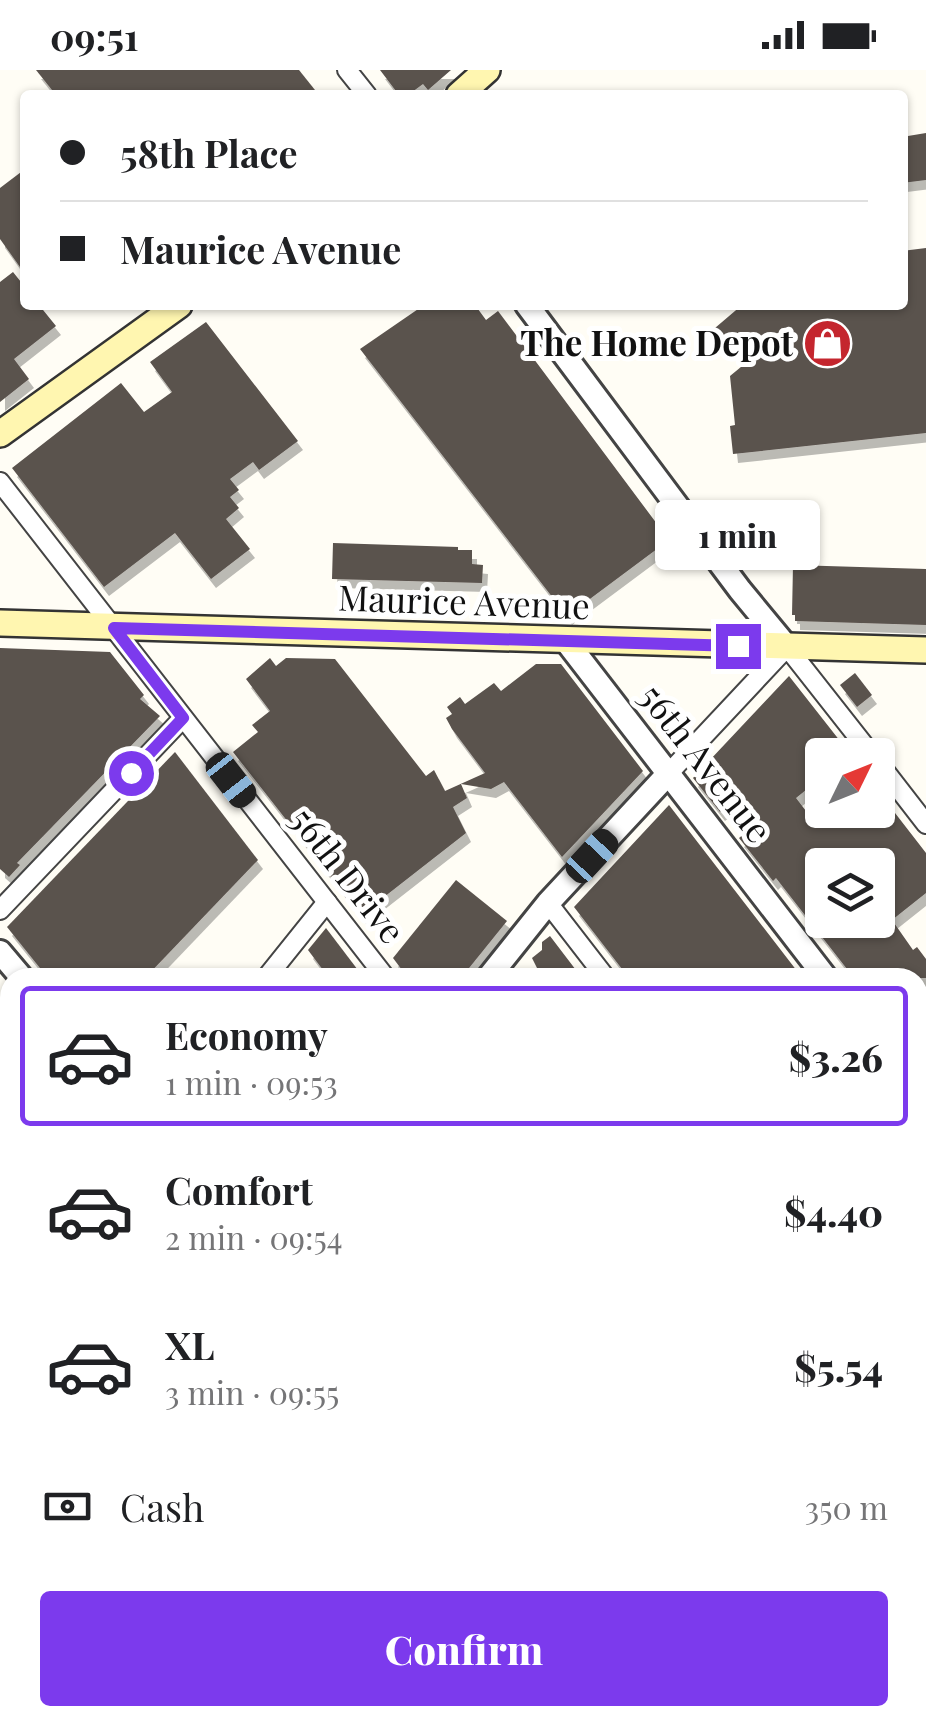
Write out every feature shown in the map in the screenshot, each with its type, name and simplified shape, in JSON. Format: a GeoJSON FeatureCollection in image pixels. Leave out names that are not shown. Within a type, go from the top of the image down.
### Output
{"type":"FeatureCollection","features":[{"type":"Feature","properties":{"kind":"main road"},"geometry":{"type":"LineString","coordinates":[[465,90],[487,70]]}},
{"type":"Feature","properties":{"kind":"main road"},"geometry":{"type":"LineString","coordinates":[[0,434],[172,310]]}},
{"type":"Feature","properties":{"kind":"main road","name":"Maurice Avenue"},"geometry":{"type":"LineString","coordinates":[[0,623],[926,650]]}},
{"type":"Feature","properties":{"kind":"street"},"geometry":{"type":"LineString","coordinates":[[347,70],[363,90]]}},
{"type":"Feature","properties":{"kind":"street"},"geometry":{"type":"LineString","coordinates":[[532,310],[740,590],[859,738]]}},
{"type":"Feature","properties":{"kind":"street","name":"56th Drive"},"geometry":{"type":"LineString","coordinates":[[0,482],[378,968]]}},
{"type":"Feature","properties":{"kind":"street","name":"56th Avenue"},"geometry":{"type":"LineString","coordinates":[[566,641],[818,968]]}},
{"type":"Feature","properties":{"kind":"street"},"geometry":{"type":"LineString","coordinates":[[496,968],[548,903],[787,647]]}},
{"type":"Feature","properties":{"kind":"street"},"geometry":{"type":"LineString","coordinates":[[0,910],[183,718]]}},
{"type":"Feature","properties":{"kind":"street"},"geometry":{"type":"LineString","coordinates":[[895,784],[926,824]]}},
{"type":"Feature","properties":{"kind":"street"},"geometry":{"type":"LineString","coordinates":[[274,968],[327,902]]}},
{"type":"Feature","properties":{"kind":"street"},"geometry":{"type":"LineString","coordinates":[[548,903],[598,968]]}},
{"type":"Feature","properties":{"kind":"building"},"geometry":{"type":"Polygon","coordinates":[[[36,70],[299,70],[315,90],[52,90],[36,70]]]}},
{"type":"Feature","properties":{"kind":"building"},"geometry":{"type":"Polygon","coordinates":[[[380,70],[451,70],[428,90],[423,84],[415,90],[395,90],[380,70]]]}},
{"type":"Feature","properties":{"kind":"building"},"geometry":{"type":"Polygon","coordinates":[[[926,133],[926,180],[908,182],[908,136],[926,133]]]}},
{"type":"Feature","properties":{"kind":"building"},"geometry":{"type":"Polygon","coordinates":[[[20,173],[20,267],[0,239],[0,188],[20,173]]]}},
{"type":"Feature","properties":{"kind":"building","name":"The Home Depot"},"geometry":{"type":"Polygon","coordinates":[[[926,248],[926,433],[733,454],[730,426],[735,425],[730,376],[747,362],[715,328],[736,310],[908,310],[908,250],[926,248]]]}},
{"type":"Feature","properties":{"kind":"building"},"geometry":{"type":"Polygon","coordinates":[[[13,272],[20,281],[20,310],[43,310],[56,326],[14,359],[29,379],[0,402],[0,282],[13,272]]]}},
{"type":"Feature","properties":{"kind":"building"},"geometry":{"type":"Polygon","coordinates":[[[417,310],[479,310],[486,320],[498,311],[669,540],[567,616],[360,349],[417,310]]]}},
{"type":"Feature","properties":{"kind":"building"},"geometry":{"type":"Polygon","coordinates":[[[206,322],[298,441],[259,470],[253,462],[230,479],[239,490],[230,497],[239,508],[226,519],[250,549],[211,579],[175,533],[104,587],[12,468],[121,383],[144,412],[172,392],[150,362],[206,322]]]}},
{"type":"Feature","properties":{"kind":"building"},"geometry":{"type":"Polygon","coordinates":[[[333,543],[472,550],[472,564],[483,565],[482,583],[332,579],[333,543]]]}},
{"type":"Feature","properties":{"kind":"building"},"geometry":{"type":"Polygon","coordinates":[[[793,565],[926,569],[926,625],[795,621],[793,565]]]}},
{"type":"Feature","properties":{"kind":"building"},"geometry":{"type":"Polygon","coordinates":[[[0,648],[110,652],[144,695],[140,699],[160,716],[17,863],[20,865],[9,877],[0,869],[0,648]]]}},
{"type":"Feature","properties":{"kind":"building"},"geometry":{"type":"Polygon","coordinates":[[[270,658],[276,666],[286,658],[335,659],[426,776],[434,770],[445,791],[485,773],[452,729],[446,718],[452,714],[447,707],[460,697],[465,704],[494,683],[501,691],[536,664],[561,664],[643,771],[562,857],[504,782],[491,789],[461,784],[467,798],[453,807],[466,833],[361,915],[233,752],[258,732],[252,725],[270,711],[246,679],[270,658]]]}},
{"type":"Feature","properties":{"kind":"building"},"geometry":{"type":"Polygon","coordinates":[[[855,673],[872,695],[857,707],[840,685],[855,673]]]}},
{"type":"Feature","properties":{"kind":"building"},"geometry":{"type":"Polygon","coordinates":[[[789,676],[838,738],[805,738],[805,791],[796,798],[805,810],[805,828],[895,828],[895,813],[926,853],[926,893],[895,918],[895,848],[805,848],[805,915],[739,838],[745,833],[725,808],[720,812],[693,778],[789,676]]]}},
{"type":"Feature","properties":{"kind":"building"},"geometry":{"type":"Polygon","coordinates":[[[175,752],[258,860],[155,968],[40,968],[7,927],[175,752]]]}},
{"type":"Feature","properties":{"kind":"building"},"geometry":{"type":"Polygon","coordinates":[[[669,805],[795,968],[621,968],[574,907],[669,805]]]}},
{"type":"Feature","properties":{"kind":"building"},"geometry":{"type":"Polygon","coordinates":[[[456,880],[507,921],[469,968],[400,968],[393,958],[456,880]]]}},
{"type":"Feature","properties":{"kind":"building"},"geometry":{"type":"Polygon","coordinates":[[[895,924],[913,950],[917,947],[926,959],[926,968],[846,968],[823,938],[895,938],[895,924]]]}},
{"type":"Feature","properties":{"kind":"building"},"geometry":{"type":"Polygon","coordinates":[[[326,928],[356,968],[322,968],[308,950],[326,928]]]}},
{"type":"Feature","properties":{"kind":"building"},"geometry":{"type":"Polygon","coordinates":[[[550,936],[574,968],[537,968],[532,958],[542,950],[542,942],[550,936]]]}},
{"type":"Feature","properties":{"kind":"place","name":"The Home Depot"},"geometry":{"type":"Point","coordinates":[828,344]}},
{"type":"Feature","properties":{"kind":"route"},"geometry":{"type":"LineString","coordinates":[[131,773],[183,718],[114,628],[738,646]]}}]}
